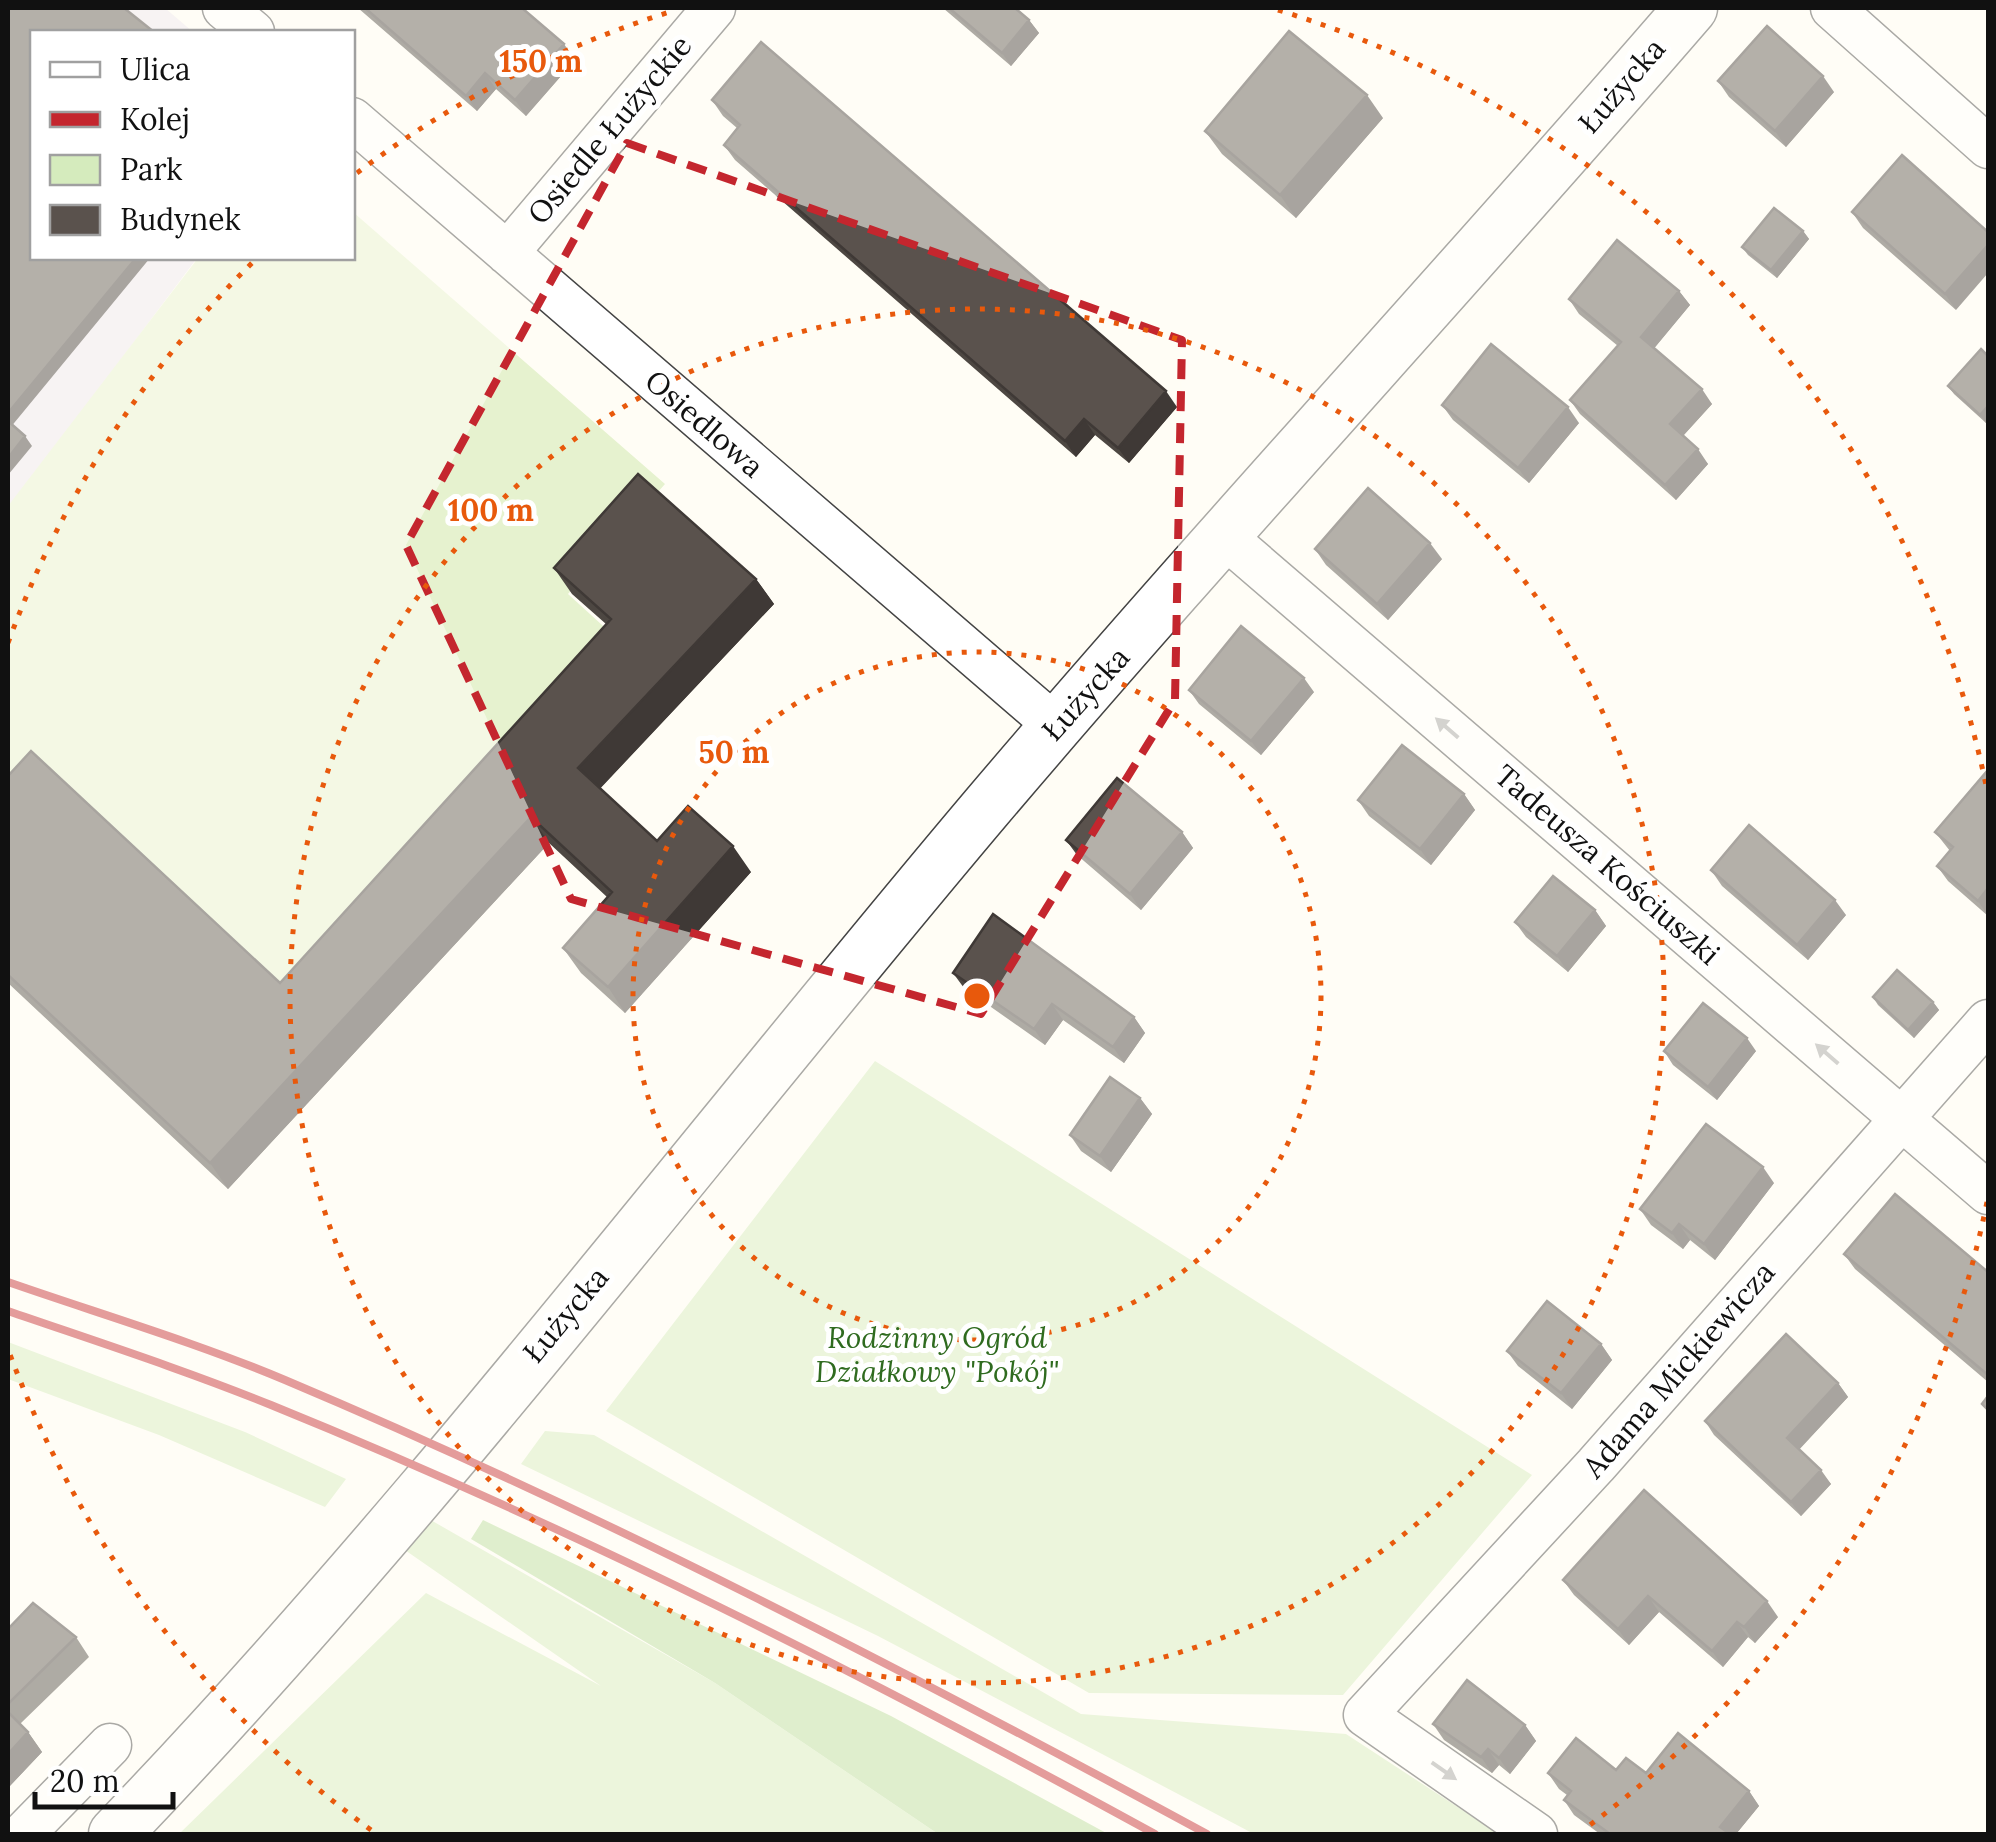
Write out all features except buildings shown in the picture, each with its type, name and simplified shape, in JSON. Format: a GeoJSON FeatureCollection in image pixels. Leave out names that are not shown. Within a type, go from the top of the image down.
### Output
{"type":"FeatureCollection","features":[{"type":"Feature","properties":{"kind":"street"},"geometry":{"type":"LineString","coordinates":[[224,8],[251,30]]}},
{"type":"Feature","properties":{"kind":"street","name":"Osiedle Łużyckie"},"geometry":{"type":"LineString","coordinates":[[507,253],[714,8]]}},
{"type":"Feature","properties":{"kind":"street","name":"Łużycka"},"geometry":{"type":"LineString","coordinates":[[116,1834],[210,1736],[378,1540],[1057,726],[1691,8]]}},
{"type":"Feature","properties":{"kind":"street"},"geometry":{"type":"LineString","coordinates":[[1832,8],[1988,147]]}},
{"type":"Feature","properties":{"kind":"street","name":"Osiedlowa"},"geometry":{"type":"LineString","coordinates":[[355,122],[1057,726]]}},
{"type":"Feature","properties":{"kind":"street","name":"Tadeusza Kościuszki"},"geometry":{"type":"LineString","coordinates":[[1226,538],[1988,1193]]}},
{"type":"Feature","properties":{"kind":"street","name":"Adama Mickiewicza"},"geometry":{"type":"LineString","coordinates":[[1536,1834],[1364,1715],[1596,1465],[1988,1021]]}},
{"type":"Feature","properties":{"kind":"street"},"geometry":{"type":"LineString","coordinates":[[22,1834],[110,1745]]}},
{"type":"Feature","properties":{"kind":"highlighted area"},"geometry":{"type":"Polygon","coordinates":[[[627,143],[1182,340],[1175,700],[981,1014],[571,899],[406,545],[627,143]]]}},
{"type":"Feature","properties":{"kind":"shaded area"},"geometry":{"type":"Polygon","coordinates":[[[8,8],[165,8],[191,30],[30,30],[30,260],[196,260],[8,510],[8,8]]]}},
{"type":"Feature","properties":{"kind":"green space"},"geometry":{"type":"Polygon","coordinates":[[[355,214],[665,484],[568,594],[624,645],[295,1008],[8,805],[8,506],[196,260],[355,260],[355,214]]]}},
{"type":"Feature","properties":{"kind":"green space","name":"Rodzinny Ogród Działkowy \"Pokój\""},"geometry":{"type":"Polygon","coordinates":[[[875,1061],[1532,1475],[1343,1695],[1089,1693],[606,1411],[875,1061]]]}},
{"type":"Feature","properties":{"kind":"green space"},"geometry":{"type":"Polygon","coordinates":[[[8,1342],[245,1432],[346,1479],[325,1507],[159,1435],[8,1379],[8,1342]]]}},
{"type":"Feature","properties":{"kind":"green space"},"geometry":{"type":"Polygon","coordinates":[[[545,1431],[594,1435],[1081,1714],[1346,1734],[1499,1834],[1254,1834],[878,1636],[521,1464],[545,1431]]]}},
{"type":"Feature","properties":{"kind":"green space"},"geometry":{"type":"Polygon","coordinates":[[[422,1515],[715,1683],[938,1834],[179,1834],[426,1593],[601,1686],[402,1548],[422,1515]]]}},
{"type":"Feature","properties":{"kind":"green space"},"geometry":{"type":"Polygon","coordinates":[[[483,1520],[891,1716],[1108,1834],[938,1834],[715,1683],[471,1539],[483,1520]]]}},
{"type":"Feature","properties":{"kind":"railway"},"geometry":{"type":"LineString","coordinates":[[8,1282],[251,1366],[520,1484],[866,1654],[1207,1834]]}},
{"type":"Feature","properties":{"kind":"railway"},"geometry":{"type":"LineString","coordinates":[[8,1311],[239,1392],[497,1502],[829,1662],[1155,1834]]}}]}
